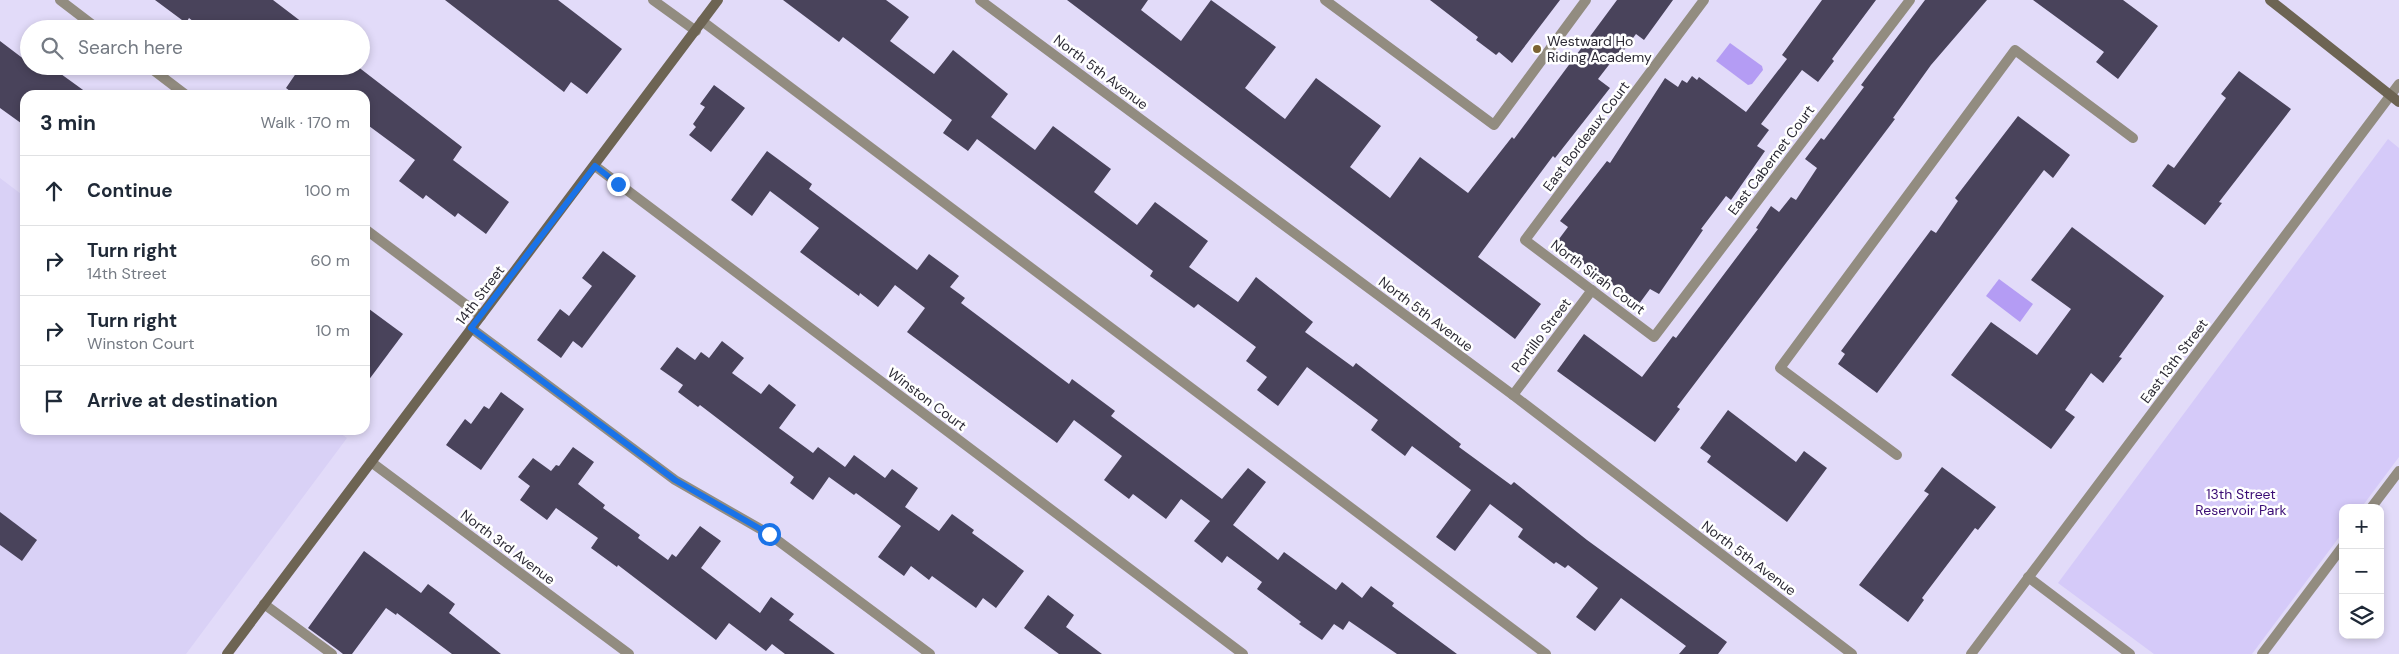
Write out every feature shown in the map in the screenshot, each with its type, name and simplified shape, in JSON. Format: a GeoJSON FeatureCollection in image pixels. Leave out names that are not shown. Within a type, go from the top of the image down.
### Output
{"type":"FeatureCollection","features":[{"type":"Feature","properties":{"kind":"street"},"geometry":{"type":"LineString","coordinates":[[60,0],[86,20]]}},
{"type":"Feature","properties":{"kind":"street"},"geometry":{"type":"LineString","coordinates":[[653,0],[696,31]]}},
{"type":"Feature","properties":{"kind":"street","name":"14th Street"},"geometry":{"type":"LineString","coordinates":[[227,654],[718,0]]}},
{"type":"Feature","properties":{"kind":"street","name":"North 5th Avenue"},"geometry":{"type":"LineString","coordinates":[[980,0],[1513,396],[1852,654]]}},
{"type":"Feature","properties":{"kind":"street"},"geometry":{"type":"LineString","coordinates":[[1325,0],[1494,125],[1586,0]]}},
{"type":"Feature","properties":{"kind":"street","name":"East Bordeaux Court"},"geometry":{"type":"LineString","coordinates":[[1525,240],[1704,0]]}},
{"type":"Feature","properties":{"kind":"street","name":"East Cabernet Court"},"geometry":{"type":"LineString","coordinates":[[1654,337],[1910,0]]}},
{"type":"Feature","properties":{"kind":"street"},"geometry":{"type":"LineString","coordinates":[[2270,0],[2399,102]]}},
{"type":"Feature","properties":{"kind":"street"},"geometry":{"type":"LineString","coordinates":[[702,21],[1546,654]]}},
{"type":"Feature","properties":{"kind":"street"},"geometry":{"type":"LineString","coordinates":[[1897,455],[1780,368],[2015,50],[2133,138]]}},
{"type":"Feature","properties":{"kind":"street"},"geometry":{"type":"LineString","coordinates":[[160,75],[179,90]]}},
{"type":"Feature","properties":{"kind":"street","name":"East 13th Street"},"geometry":{"type":"LineString","coordinates":[[1970,654],[2399,84]]}},
{"type":"Feature","properties":{"kind":"street","name":"Winston Court"},"geometry":{"type":"LineString","coordinates":[[595,166],[1243,654]]}},
{"type":"Feature","properties":{"kind":"street"},"geometry":{"type":"LineString","coordinates":[[370,233],[481,316]]}},
{"type":"Feature","properties":{"kind":"street","name":"North Sirah Court"},"geometry":{"type":"LineString","coordinates":[[1525,240],[1654,337]]}},
{"type":"Feature","properties":{"kind":"street","name":"Portillo Street"},"geometry":{"type":"LineString","coordinates":[[1513,396],[1592,290]]}},
{"type":"Feature","properties":{"kind":"street"},"geometry":{"type":"LineString","coordinates":[[471,328],[675,480],[769,534],[930,654]]}},
{"type":"Feature","properties":{"kind":"street","name":"North 3rd Avenue"},"geometry":{"type":"LineString","coordinates":[[371,462],[629,654]]}},
{"type":"Feature","properties":{"kind":"street"},"geometry":{"type":"LineString","coordinates":[[2374,504],[2399,471]]}},
{"type":"Feature","properties":{"kind":"street"},"geometry":{"type":"LineString","coordinates":[[2262,654],[2341,549]]}},
{"type":"Feature","properties":{"kind":"street"},"geometry":{"type":"LineString","coordinates":[[2028,577],[2130,654]]}},
{"type":"Feature","properties":{"kind":"street"},"geometry":{"type":"LineString","coordinates":[[264,604],[332,654]]}},
{"type":"Feature","properties":{"kind":"shaded area"},"geometry":{"type":"Polygon","coordinates":[[[1730,43],[1762,66],[1763,70],[1752,84],[1748,85],[1716,61],[1730,43]]]}},
{"type":"Feature","properties":{"kind":"shaded area"},"geometry":{"type":"Polygon","coordinates":[[[0,178],[20,193],[20,435],[343,435],[347,438],[186,654],[0,654],[0,178]]]}},
{"type":"Feature","properties":{"kind":"shaded area"},"geometry":{"type":"Polygon","coordinates":[[[1999,279],[2033,304],[2020,322],[1986,296],[1999,279]]]}},
{"type":"Feature","properties":{"kind":"green space","name":"13th Street Reservoir Park"},"geometry":{"type":"Polygon","coordinates":[[[2388,139],[2399,148],[2399,457],[2364,504],[2339,504],[2339,537],[2252,654],[2154,654],[2058,583],[2388,139]]]}},
{"type":"Feature","properties":{"kind":"building"},"geometry":{"type":"Polygon","coordinates":[[[155,0],[273,0],[299,20],[192,20],[189,18],[188,20],[182,20],[155,0]]]}},
{"type":"Feature","properties":{"kind":"building"},"geometry":{"type":"Polygon","coordinates":[[[445,0],[558,0],[622,49],[587,94],[571,82],[564,92],[445,0]]]}},
{"type":"Feature","properties":{"kind":"building"},"geometry":{"type":"Polygon","coordinates":[[[783,0],[886,0],[909,17],[890,41],[934,74],[953,50],[1008,94],[991,117],[1035,150],[1053,126],[1111,169],[1094,192],[1137,225],[1155,202],[1208,241],[1189,267],[1238,302],[1256,277],[1313,322],[1305,332],[1353,367],[1356,363],[1461,444],[1459,447],[1511,485],[1514,482],[1587,540],[1727,642],[1718,654],[1679,654],[1686,646],[1621,598],[1595,631],[1576,617],[1598,588],[1568,565],[1565,568],[1556,562],[1554,564],[1518,537],[1523,529],[1490,504],[1455,551],[1436,537],[1471,490],[1412,446],[1405,456],[1371,430],[1378,420],[1307,367],[1278,406],[1257,390],[1267,377],[1246,361],[1256,347],[1198,304],[1194,308],[1150,276],[1153,271],[977,139],[968,151],[943,133],[952,120],[843,37],[839,42],[783,0]]]}},
{"type":"Feature","properties":{"kind":"building"},"geometry":{"type":"Polygon","coordinates":[[[1067,0],[1148,0],[1141,10],[1181,41],[1211,0],[1276,47],[1245,88],[1285,119],[1316,78],[1381,126],[1350,167],[1390,198],[1420,157],[1468,193],[1512,137],[1514,139],[1617,0],[1673,0],[1644,40],[1636,34],[1624,50],[1622,48],[1598,79],[1610,88],[1555,158],[1553,156],[1478,257],[1541,304],[1515,339],[1067,0]]]}},
{"type":"Feature","properties":{"kind":"building"},"geometry":{"type":"Polygon","coordinates":[[[1430,0],[1560,0],[1512,63],[1499,52],[1496,55],[1476,40],[1478,37],[1430,0]]]}},
{"type":"Feature","properties":{"kind":"building"},"geometry":{"type":"Polygon","coordinates":[[[1822,0],[1876,0],[1832,59],[1834,61],[1818,82],[1802,70],[1761,124],[1769,130],[1757,146],[1765,151],[1731,200],[1726,196],[1701,229],[1703,230],[1659,294],[1650,289],[1639,304],[1556,243],[1568,227],[1560,221],[1607,161],[1610,163],[1665,78],[1678,87],[1682,80],[1687,83],[1692,76],[1697,80],[1699,77],[1746,112],[1787,59],[1782,55],[1822,0]]]}},
{"type":"Feature","properties":{"kind":"building"},"geometry":{"type":"Polygon","coordinates":[[[1925,0],[1987,0],[1931,65],[1893,118],[1895,119],[1677,407],[1680,409],[1655,442],[1557,371],[1584,334],[1642,377],[1673,336],[1676,338],[1758,229],[1756,228],[1771,206],[1779,212],[1791,197],[1796,200],[1817,168],[1805,159],[1821,138],[1824,140],[1864,87],[1861,85],[1925,0]]]}},
{"type":"Feature","properties":{"kind":"building"},"geometry":{"type":"Polygon","coordinates":[[[2033,0],[2123,0],[2158,26],[2118,79],[2096,62],[2104,52],[2033,0]]]}},
{"type":"Feature","properties":{"kind":"building"},"geometry":{"type":"Polygon","coordinates":[[[0,41],[20,56],[20,75],[62,75],[83,90],[20,90],[20,122],[0,108],[0,41]]]}},
{"type":"Feature","properties":{"kind":"building"},"geometry":{"type":"Polygon","coordinates":[[[2239,71],[2291,109],[2219,202],[2222,203],[2205,225],[2152,186],[2168,164],[2174,168],[2226,98],[2221,94],[2239,71]]]}},
{"type":"Feature","properties":{"kind":"building"},"geometry":{"type":"Polygon","coordinates":[[[295,75],[369,75],[462,147],[453,160],[509,202],[486,234],[458,213],[455,217],[426,195],[423,199],[399,181],[415,160],[370,127],[370,90],[289,90],[286,88],[295,75]]]}},
{"type":"Feature","properties":{"kind":"building"},"geometry":{"type":"Polygon","coordinates":[[[714,85],[745,108],[711,152],[689,135],[696,127],[693,124],[705,107],[700,104],[714,85]]]}},
{"type":"Feature","properties":{"kind":"building"},"geometry":{"type":"Polygon","coordinates":[[[2018,116],[2070,155],[2053,178],[2044,170],[1877,393],[1838,364],[1845,354],[1841,351],[1931,230],[1936,233],[1958,201],[1955,198],[2018,116]]]}},
{"type":"Feature","properties":{"kind":"building"},"geometry":{"type":"Polygon","coordinates":[[[767,151],[812,184],[809,189],[917,270],[929,254],[959,276],[950,287],[965,298],[961,303],[1069,384],[1072,379],[1115,411],[1111,416],[1222,499],[1248,468],[1266,482],[1233,525],[1278,560],[1284,552],[1336,590],[1342,582],[1362,598],[1371,586],[1394,603],[1392,606],[1457,654],[1397,654],[1349,621],[1343,630],[1334,624],[1322,640],[1299,624],[1301,622],[1257,589],[1262,582],[1227,556],[1222,563],[1194,541],[1210,521],[1181,499],[1166,519],[1133,494],[1129,499],[1104,480],[1122,456],[1074,420],[1057,443],[907,332],[925,308],[895,285],[878,307],[860,293],[859,296],[800,252],[819,228],[770,191],[752,216],[731,200],[767,151]]]}},
{"type":"Feature","properties":{"kind":"building"},"geometry":{"type":"Polygon","coordinates":[[[2072,227],[2164,296],[2119,357],[2122,358],[2103,383],[2091,373],[2065,410],[2075,417],[2051,449],[1951,375],[1991,322],[2037,355],[2071,309],[2031,280],[2072,227]]]}},
{"type":"Feature","properties":{"kind":"building"},"geometry":{"type":"Polygon","coordinates":[[[603,251],[636,276],[582,348],[573,341],[561,358],[537,340],[560,309],[569,316],[592,286],[582,278],[603,251]]]}},
{"type":"Feature","properties":{"kind":"building"},"geometry":{"type":"Polygon","coordinates":[[[370,310],[403,334],[370,378],[370,310]]]}},
{"type":"Feature","properties":{"kind":"building"},"geometry":{"type":"Polygon","coordinates":[[[722,341],[744,358],[732,373],[761,394],[769,384],[796,405],[779,428],[813,453],[818,447],[845,467],[854,455],[885,478],[892,469],[918,488],[905,507],[939,531],[952,514],[974,530],[972,533],[1024,571],[996,608],[983,598],[976,608],[932,576],[929,580],[911,566],[904,576],[878,557],[901,526],[856,493],[854,495],[829,477],[813,500],[790,483],[794,477],[700,405],[698,407],[678,392],[683,385],[660,369],[677,347],[695,360],[701,352],[709,358],[722,341]]]}},
{"type":"Feature","properties":{"kind":"building"},"geometry":{"type":"Polygon","coordinates":[[[501,392],[524,409],[481,470],[446,445],[465,419],[471,424],[484,406],[489,409],[501,392]]]}},
{"type":"Feature","properties":{"kind":"building"},"geometry":{"type":"Polygon","coordinates":[[[1728,410],[1796,462],[1804,451],[1827,468],[1787,522],[1707,462],[1711,456],[1700,448],[1728,410]]]}},
{"type":"Feature","properties":{"kind":"building"},"geometry":{"type":"Polygon","coordinates":[[[573,447],[594,462],[578,484],[605,505],[603,508],[640,535],[638,538],[668,560],[672,554],[676,557],[700,526],[721,541],[701,568],[760,613],[771,597],[794,614],[789,620],[835,654],[785,654],[772,644],[766,651],[729,623],[716,640],[618,565],[617,567],[591,548],[598,538],[556,508],[547,520],[520,500],[530,486],[518,477],[533,458],[551,471],[556,465],[559,466],[573,447]]]}},
{"type":"Feature","properties":{"kind":"building"},"geometry":{"type":"Polygon","coordinates":[[[1942,467],[1996,507],[1978,530],[1975,528],[1922,598],[1924,600],[1908,622],[1859,585],[1929,494],[1924,491],[1942,467]]]}},
{"type":"Feature","properties":{"kind":"building"},"geometry":{"type":"Polygon","coordinates":[[[0,512],[37,540],[22,561],[0,545],[0,512]]]}},
{"type":"Feature","properties":{"kind":"building"},"geometry":{"type":"Polygon","coordinates":[[[364,551],[421,593],[428,584],[455,604],[449,613],[501,654],[452,654],[397,613],[396,615],[386,608],[352,654],[343,654],[308,628],[364,551]]]}},
{"type":"Feature","properties":{"kind":"building"},"geometry":{"type":"Polygon","coordinates":[[[1048,595],[1074,615],[1066,627],[1102,654],[1059,654],[1024,628],[1048,595]]]}},
{"type":"Feature","properties":{"kind":"place","name":"Westward Ho Riding Academy"},"geometry":{"type":"Point","coordinates":[1537,49]}},
{"type":"Feature","properties":{"kind":"route"},"geometry":{"type":"LineString","coordinates":[[618,184],[595,166],[471,328],[675,480],[769,534]]}}]}
